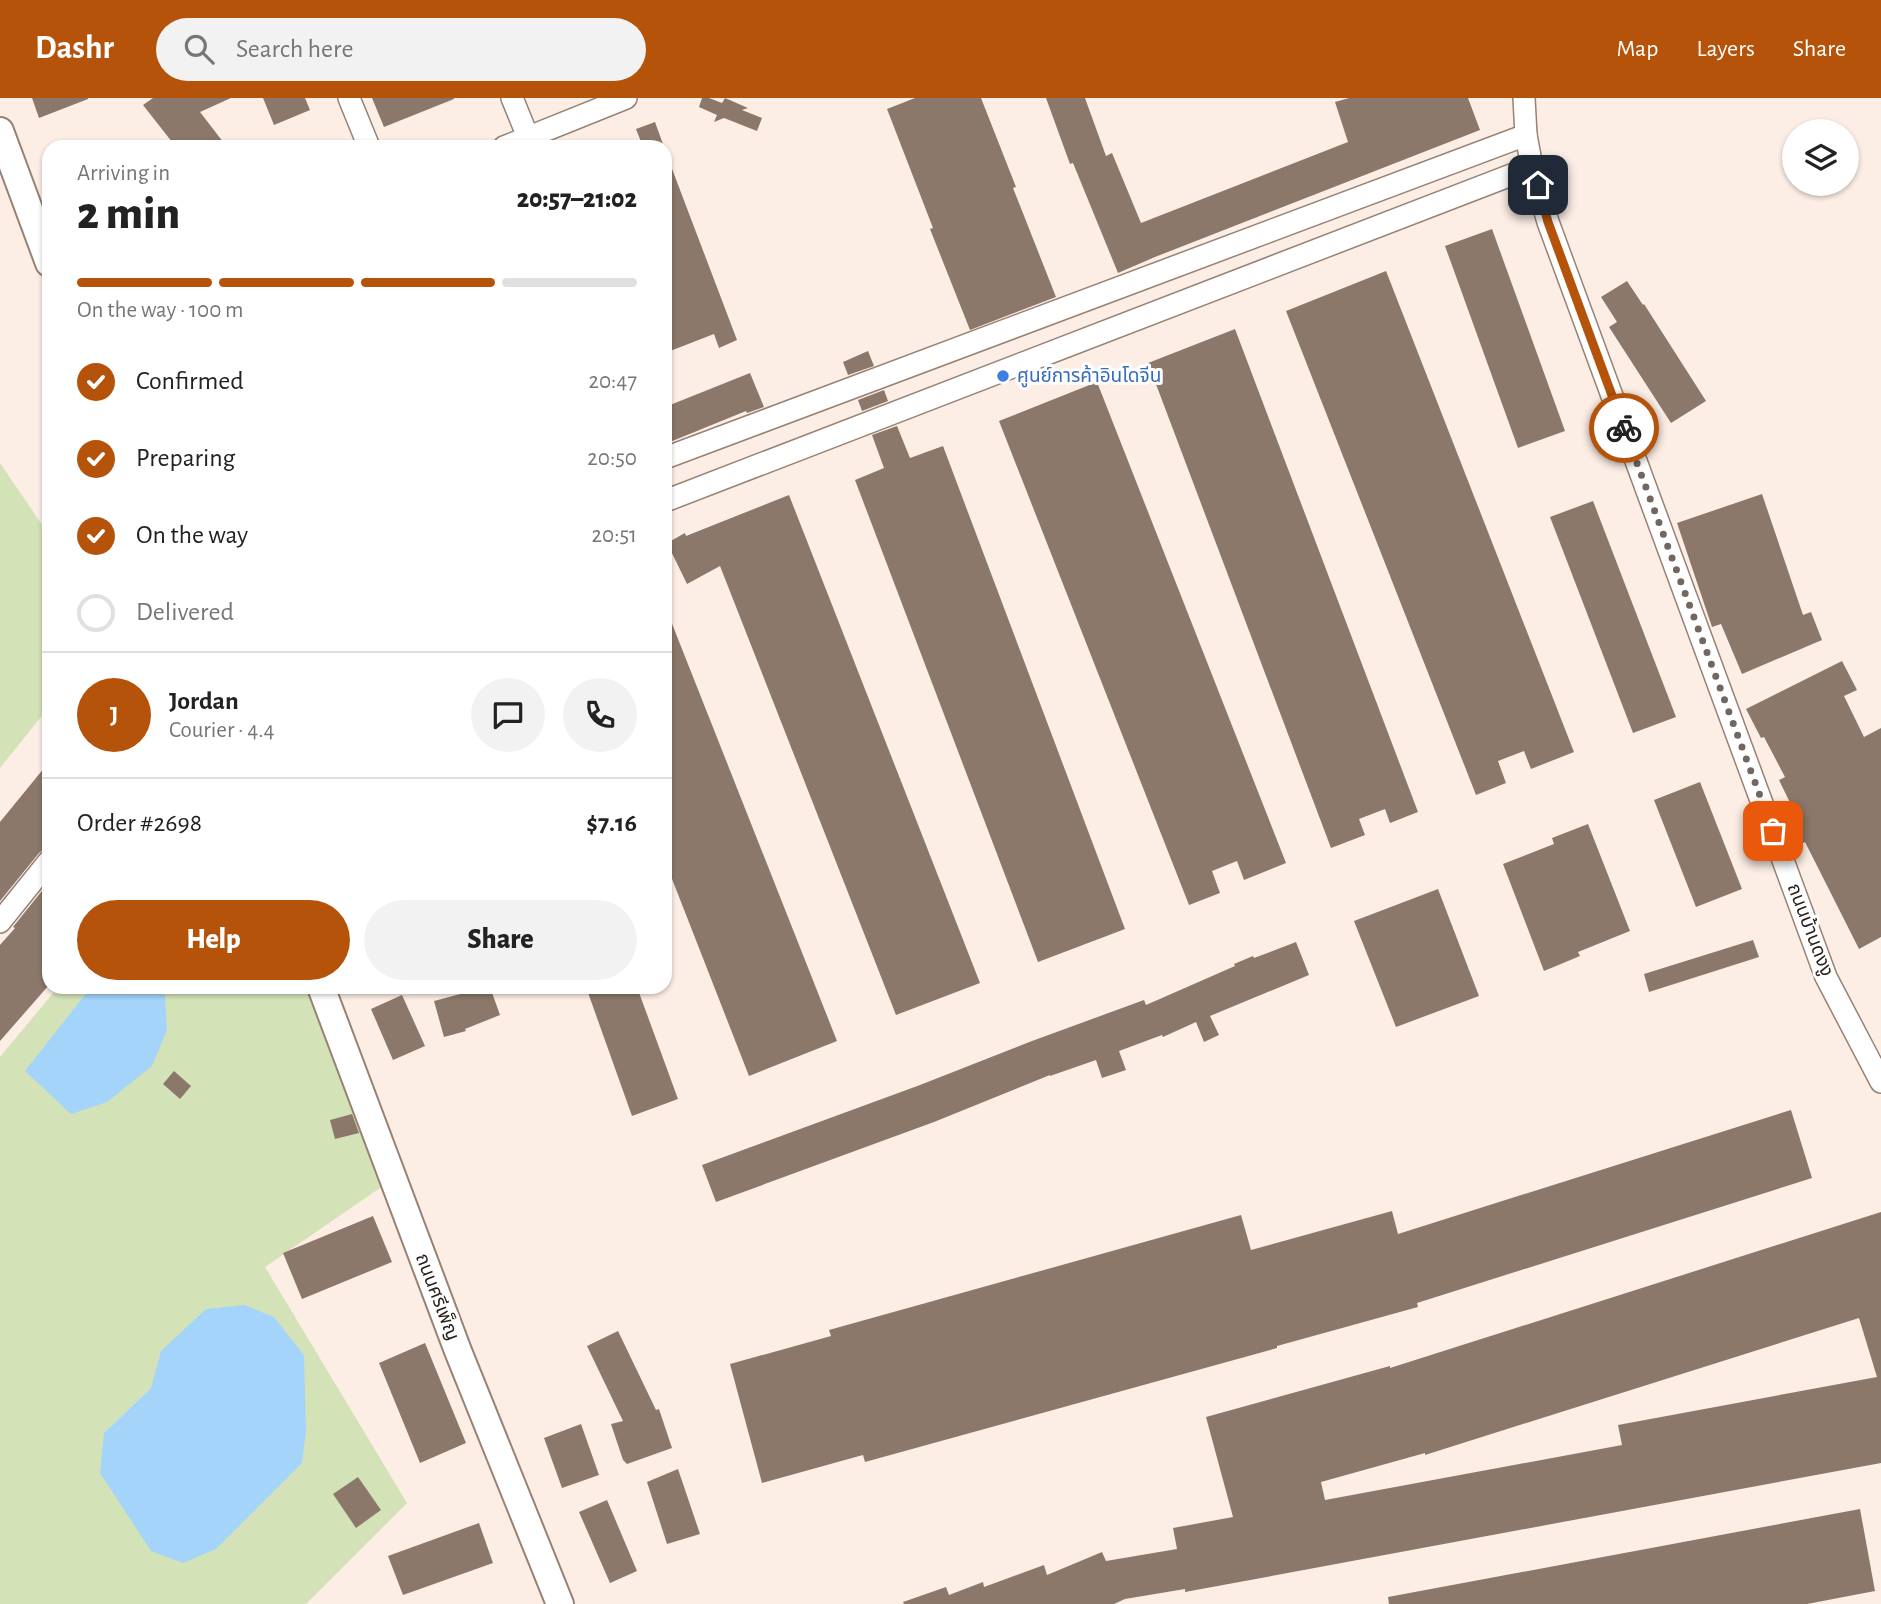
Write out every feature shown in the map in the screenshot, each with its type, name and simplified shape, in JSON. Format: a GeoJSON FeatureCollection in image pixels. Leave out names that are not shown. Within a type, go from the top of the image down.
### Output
{"type":"FeatureCollection","features":[{"type":"Feature","properties":{"kind":"main road"},"geometry":{"type":"LineString","coordinates":[[0,131],[42,244]]}},
{"type":"Feature","properties":{"kind":"main road","name":"ถนนศรีเพ็ญ"},"geometry":{"type":"LineString","coordinates":[[324,994],[458,1351],[561,1604]]}},
{"type":"Feature","properties":{"kind":"street"},"geometry":{"type":"LineString","coordinates":[[349,98],[366,140]]}},
{"type":"Feature","properties":{"kind":"street"},"geometry":{"type":"LineString","coordinates":[[512,98],[528,137]]}},
{"type":"Feature","properties":{"kind":"street"},"geometry":{"type":"LineString","coordinates":[[521,140],[626,98]]}},
{"type":"Feature","properties":{"kind":"street","name":"ถนนบ้านดงงู"},"geometry":{"type":"LineString","coordinates":[[1524,98],[1526,135],[1532,167],[1553,234],[1826,977],[1881,1082]]}},
{"type":"Feature","properties":{"kind":"street"},"geometry":{"type":"LineString","coordinates":[[672,455],[1526,135]]}},
{"type":"Feature","properties":{"kind":"street"},"geometry":{"type":"LineString","coordinates":[[672,498],[1532,167]]}},
{"type":"Feature","properties":{"kind":"street"},"geometry":{"type":"LineString","coordinates":[[0,922],[42,870]]}},
{"type":"Feature","properties":{"kind":"green space"},"geometry":{"type":"Polygon","coordinates":[[[0,463],[42,525],[42,716],[0,768],[0,463]]]}},
{"type":"Feature","properties":{"kind":"green space"},"geometry":{"type":"Polygon","coordinates":[[[52,994],[86,994],[26,1071],[165,996],[163,994],[308,994],[383,1186],[265,1267],[407,1503],[306,1604],[0,1604],[0,1057],[52,994]],[[245,1305],[104,1433],[304,1355],[273,1317],[245,1305]]]}},
{"type":"Feature","properties":{"kind":"water"},"geometry":{"type":"Polygon","coordinates":[[[86,994],[165,995],[167,1030],[152,1066],[107,1102],[71,1114],[25,1071],[86,994]]]}},
{"type":"Feature","properties":{"kind":"water"},"geometry":{"type":"Polygon","coordinates":[[[245,1305],[274,1317],[304,1355],[306,1431],[302,1463],[216,1549],[183,1563],[151,1551],[100,1473],[104,1433],[151,1388],[161,1351],[206,1309],[245,1305]]]}},
{"type":"Feature","properties":{"kind":"building"},"geometry":{"type":"Polygon","coordinates":[[[32,98],[88,98],[88,99],[39,118],[32,98]]]}},
{"type":"Feature","properties":{"kind":"building"},"geometry":{"type":"Polygon","coordinates":[[[153,98],[231,98],[200,112],[222,140],[170,140],[143,105],[153,98]]]}},
{"type":"Feature","properties":{"kind":"building"},"geometry":{"type":"Polygon","coordinates":[[[263,98],[305,98],[310,110],[274,125],[263,98]]]}},
{"type":"Feature","properties":{"kind":"building"},"geometry":{"type":"Polygon","coordinates":[[[372,98],[454,98],[454,99],[384,127],[372,98]]]}},
{"type":"Feature","properties":{"kind":"building"},"geometry":{"type":"Polygon","coordinates":[[[702,98],[722,103],[725,98],[748,108],[742,110],[762,118],[757,131],[724,118],[714,122],[717,115],[699,107],[702,98]]]}},
{"type":"Feature","properties":{"kind":"building"},"geometry":{"type":"Polygon","coordinates":[[[915,98],[981,98],[1056,297],[970,330],[887,109],[915,98]]]}},
{"type":"Feature","properties":{"kind":"building"},"geometry":{"type":"Polygon","coordinates":[[[1046,98],[1085,98],[1106,156],[1112,153],[1141,223],[1348,142],[1335,102],[1349,98],[1468,98],[1480,130],[1118,273],[1073,163],[1070,164],[1046,98]]]}},
{"type":"Feature","properties":{"kind":"building"},"geometry":{"type":"Polygon","coordinates":[[[655,122],[661,140],[640,140],[636,129],[655,122]]]}},
{"type":"Feature","properties":{"kind":"building"},"geometry":{"type":"Polygon","coordinates":[[[672,169],[737,340],[719,348],[714,334],[672,350],[672,169]]]}},
{"type":"Feature","properties":{"kind":"building"},"geometry":{"type":"Polygon","coordinates":[[[1492,229],[1565,431],[1518,448],[1445,246],[1492,229]]]}},
{"type":"Feature","properties":{"kind":"building"},"geometry":{"type":"Polygon","coordinates":[[[1386,271],[1574,752],[1531,769],[1524,751],[1498,761],[1506,783],[1476,795],[1286,311],[1386,271]]]}},
{"type":"Feature","properties":{"kind":"building"},"geometry":{"type":"Polygon","coordinates":[[[1627,281],[1706,401],[1671,423],[1609,327],[1617,322],[1601,297],[1627,281]]]}},
{"type":"Feature","properties":{"kind":"building"},"geometry":{"type":"Polygon","coordinates":[[[1235,329],[1418,812],[1390,823],[1385,809],[1359,819],[1365,835],[1331,848],[1148,363],[1235,329]]]}},
{"type":"Feature","properties":{"kind":"building"},"geometry":{"type":"Polygon","coordinates":[[[868,351],[874,366],[848,375],[843,362],[868,351]]]}},
{"type":"Feature","properties":{"kind":"building"},"geometry":{"type":"Polygon","coordinates":[[[750,373],[764,407],[747,413],[746,411],[672,441],[672,404],[750,373]]]}},
{"type":"Feature","properties":{"kind":"building"},"geometry":{"type":"Polygon","coordinates":[[[1097,382],[1286,863],[1244,880],[1237,861],[1212,871],[1220,893],[1189,905],[999,421],[1097,382]]]}},
{"type":"Feature","properties":{"kind":"building"},"geometry":{"type":"Polygon","coordinates":[[[884,390],[888,401],[862,411],[858,400],[884,390]]]}},
{"type":"Feature","properties":{"kind":"building"},"geometry":{"type":"Polygon","coordinates":[[[897,426],[910,458],[943,446],[1125,929],[1038,962],[855,480],[884,468],[872,435],[897,426]]]}},
{"type":"Feature","properties":{"kind":"building"},"geometry":{"type":"Polygon","coordinates":[[[1762,494],[1803,615],[1811,612],[1822,640],[1742,674],[1721,624],[1712,627],[1677,523],[1762,494]]]}},
{"type":"Feature","properties":{"kind":"building"},"geometry":{"type":"Polygon","coordinates":[[[789,495],[980,983],[896,1015],[720,566],[687,584],[672,553],[672,540],[685,533],[686,536],[789,495]]]}},
{"type":"Feature","properties":{"kind":"building"},"geometry":{"type":"Polygon","coordinates":[[[1593,501],[1676,717],[1633,733],[1550,517],[1593,501]]]}},
{"type":"Feature","properties":{"kind":"building"},"geometry":{"type":"Polygon","coordinates":[[[672,624],[837,1041],[749,1076],[672,879],[672,624]]]}},
{"type":"Feature","properties":{"kind":"building"},"geometry":{"type":"Polygon","coordinates":[[[1842,661],[1857,690],[1844,696],[1864,737],[1881,728],[1881,937],[1859,949],[1805,842],[1799,845],[1786,820],[1796,815],[1779,780],[1785,777],[1746,709],[1842,661]]]}},
{"type":"Feature","properties":{"kind":"building"},"geometry":{"type":"Polygon","coordinates":[[[42,771],[42,851],[0,901],[0,822],[42,771]]]}},
{"type":"Feature","properties":{"kind":"building"},"geometry":{"type":"Polygon","coordinates":[[[1700,782],[1742,889],[1696,907],[1654,800],[1700,782]]]}},
{"type":"Feature","properties":{"kind":"building"},"geometry":{"type":"Polygon","coordinates":[[[1588,824],[1630,931],[1578,952],[1580,956],[1544,971],[1503,864],[1554,844],[1552,838],[1588,824]]]}},
{"type":"Feature","properties":{"kind":"building"},"geometry":{"type":"Polygon","coordinates":[[[1438,889],[1479,996],[1396,1027],[1354,921],[1438,889]]]}},
{"type":"Feature","properties":{"kind":"building"},"geometry":{"type":"Polygon","coordinates":[[[42,891],[42,993],[0,1041],[0,945],[15,928],[13,927],[42,891]]]}},
{"type":"Feature","properties":{"kind":"building"},"geometry":{"type":"Polygon","coordinates":[[[1753,940],[1759,957],[1649,992],[1644,974],[1753,940]]]}},
{"type":"Feature","properties":{"kind":"building"},"geometry":{"type":"Polygon","coordinates":[[[1296,942],[1309,975],[1210,1016],[1219,1035],[1204,1042],[1196,1022],[1163,1037],[1162,1035],[1119,1051],[1126,1070],[1102,1078],[1096,1060],[716,1202],[702,1165],[1144,1000],[1146,1005],[1253,956],[1254,958],[1296,942]]]}},
{"type":"Feature","properties":{"kind":"building"},"geometry":{"type":"Polygon","coordinates":[[[460,994],[492,994],[500,1015],[465,1029],[466,1031],[444,1037],[434,1001],[460,994]]]}},
{"type":"Feature","properties":{"kind":"building"},"geometry":{"type":"Polygon","coordinates":[[[588,994],[640,994],[678,1099],[632,1116],[588,994]]]}},
{"type":"Feature","properties":{"kind":"building"},"geometry":{"type":"Polygon","coordinates":[[[402,995],[425,1046],[393,1060],[371,1009],[402,995]]]}},
{"type":"Feature","properties":{"kind":"building"},"geometry":{"type":"Polygon","coordinates":[[[174,1071],[191,1086],[180,1099],[163,1084],[174,1071]]]}},
{"type":"Feature","properties":{"kind":"building"},"geometry":{"type":"Polygon","coordinates":[[[1791,1110],[1812,1178],[1417,1303],[1418,1307],[1277,1348],[865,1462],[863,1455],[762,1483],[730,1364],[831,1336],[829,1330],[1241,1215],[1251,1250],[1392,1211],[1398,1234],[1791,1110]]]}},
{"type":"Feature","properties":{"kind":"building"},"geometry":{"type":"Polygon","coordinates":[[[352,1114],[359,1133],[335,1139],[330,1120],[352,1114]]]}},
{"type":"Feature","properties":{"kind":"building"},"geometry":{"type":"Polygon","coordinates":[[[1881,1212],[1881,1463],[1185,1592],[1185,1589],[1125,1599],[1114,1604],[903,1602],[946,1587],[949,1595],[983,1582],[984,1587],[1044,1565],[1047,1575],[1102,1552],[1106,1561],[1177,1549],[1173,1528],[1233,1517],[1206,1417],[1390,1368],[1881,1212]],[[1859,1318],[1425,1455],[1321,1482],[1325,1500],[1622,1445],[1618,1425],[1877,1377],[1859,1318]]]}},
{"type":"Feature","properties":{"kind":"building"},"geometry":{"type":"Polygon","coordinates":[[[373,1216],[392,1262],[302,1299],[283,1253],[373,1216]]]}},
{"type":"Feature","properties":{"kind":"building"},"geometry":{"type":"Polygon","coordinates":[[[618,1331],[656,1410],[659,1409],[672,1448],[627,1464],[623,1460],[611,1424],[623,1421],[587,1346],[618,1331]]]}},
{"type":"Feature","properties":{"kind":"building"},"geometry":{"type":"Polygon","coordinates":[[[425,1343],[466,1443],[420,1463],[379,1363],[425,1343]]]}},
{"type":"Feature","properties":{"kind":"building"},"geometry":{"type":"Polygon","coordinates":[[[581,1424],[599,1475],[562,1488],[544,1438],[581,1424]]]}},
{"type":"Feature","properties":{"kind":"building"},"geometry":{"type":"Polygon","coordinates":[[[678,1469],[700,1534],[667,1544],[647,1482],[678,1469]]]}},
{"type":"Feature","properties":{"kind":"building"},"geometry":{"type":"Polygon","coordinates":[[[358,1477],[381,1510],[356,1528],[333,1494],[358,1477]]]}},
{"type":"Feature","properties":{"kind":"building"},"geometry":{"type":"Polygon","coordinates":[[[607,1500],[637,1571],[610,1583],[579,1512],[607,1500]]]}},
{"type":"Feature","properties":{"kind":"building"},"geometry":{"type":"Polygon","coordinates":[[[1860,1509],[1875,1591],[1807,1604],[1389,1604],[1388,1597],[1860,1509]]]}},
{"type":"Feature","properties":{"kind":"building"},"geometry":{"type":"Polygon","coordinates":[[[479,1523],[493,1563],[403,1595],[388,1556],[479,1523]]]}},
{"type":"Feature","properties":{"kind":"way so far"},"geometry":{"type":"LineString","coordinates":[[1624,428],[1773,831]]}},
{"type":"Feature","properties":{"kind":"place","name":"ศูนย์การค้าอินโดจีน"},"geometry":{"type":"Point","coordinates":[1003,376]}},
{"type":"Feature","properties":{"kind":"route"},"geometry":{"type":"LineString","coordinates":[[1538,185],[1548,222],[1624,428]]}}]}
